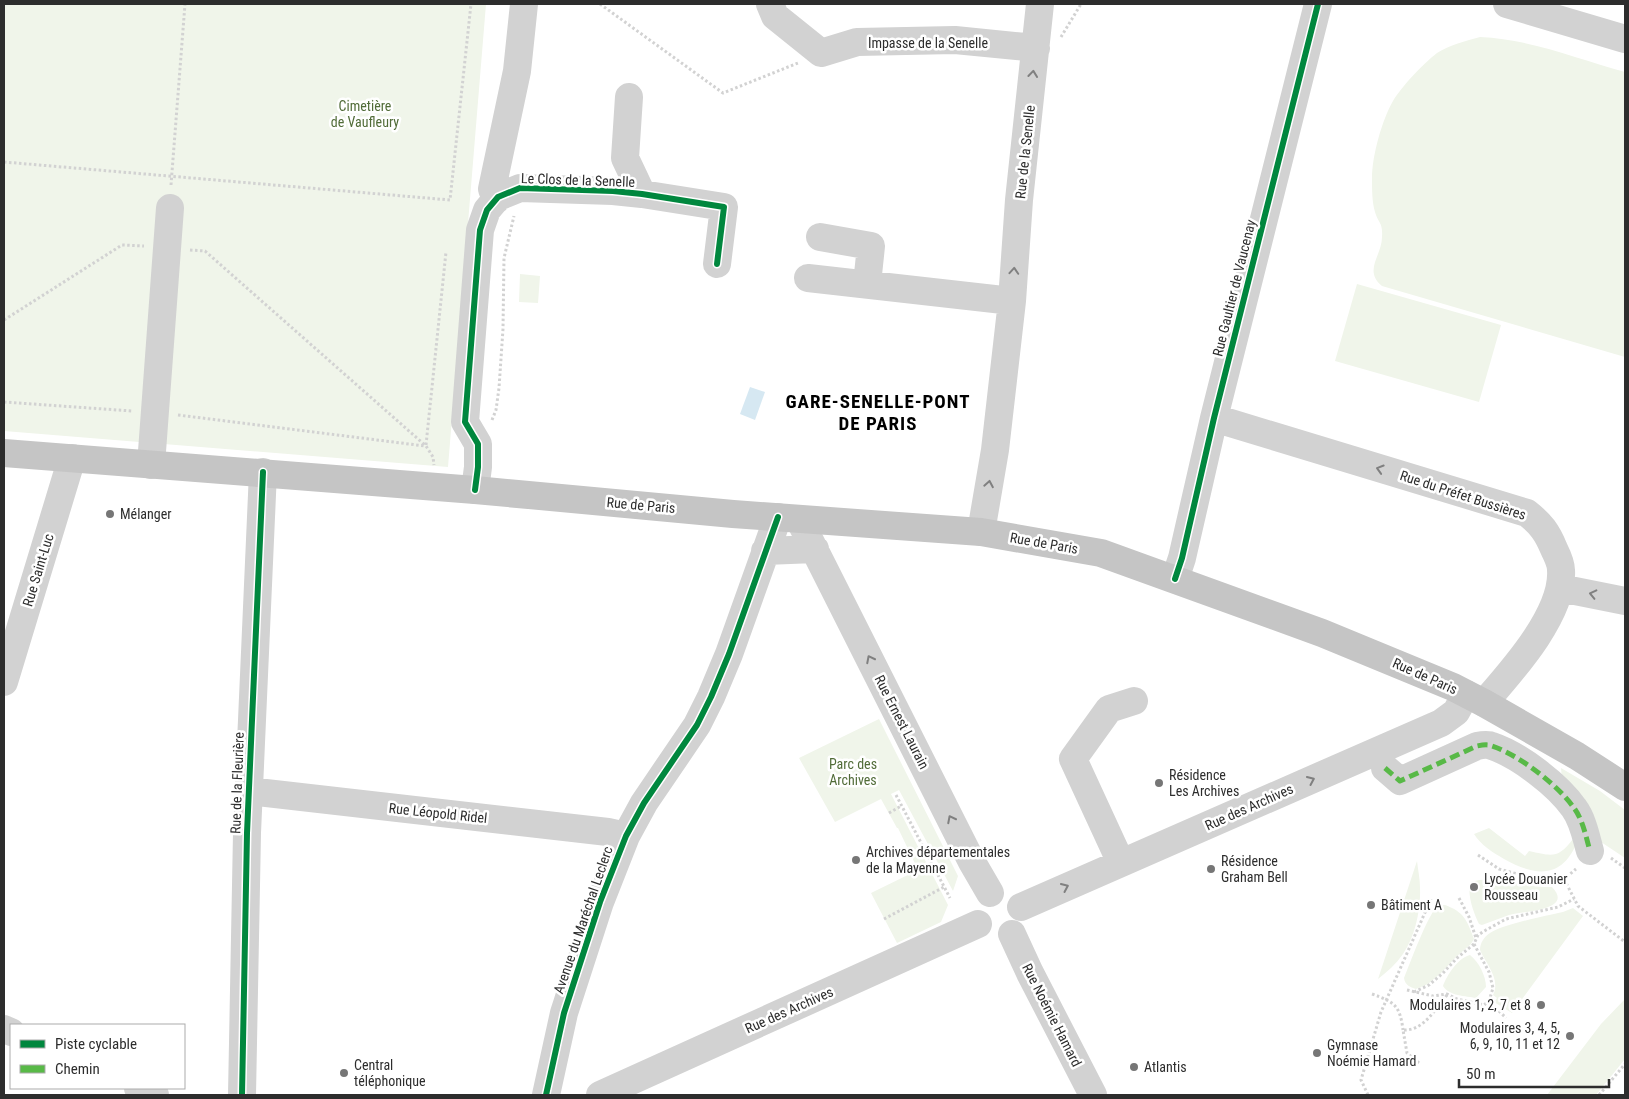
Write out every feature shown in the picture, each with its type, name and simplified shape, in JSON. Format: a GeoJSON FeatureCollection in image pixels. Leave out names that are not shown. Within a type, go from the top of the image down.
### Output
{"type":"FeatureCollection","features":[{"type":"Feature","properties":{"kind":"main road","name":"Rue de Paris"},"geometry":{"type":"LineString","coordinates":[[4,453],[263,472],[788,518],[981,532],[1101,553],[1322,632],[1412,669],[1475,699],[1576,756],[1625,787]]}},
{"type":"Feature","properties":{"kind":"street"},"geometry":{"type":"LineString","coordinates":[[475,490],[478,444],[465,422],[480,230],[487,210],[496,200],[492,189],[517,71],[524,4]]}},
{"type":"Feature","properties":{"kind":"street"},"geometry":{"type":"LineString","coordinates":[[770,4],[775,16],[822,53]]}},
{"type":"Feature","properties":{"kind":"street","name":"Rue de la Senelle"},"geometry":{"type":"LineString","coordinates":[[981,532],[995,450],[1012,301],[1019,200],[1040,4]]}},
{"type":"Feature","properties":{"kind":"street","name":"Rue Gaultier de Vaucenay"},"geometry":{"type":"LineString","coordinates":[[1175,579],[1182,558],[1214,418],[1318,4]]}},
{"type":"Feature","properties":{"kind":"street"},"geometry":{"type":"LineString","coordinates":[[1507,4],[1625,39]]}},
{"type":"Feature","properties":{"kind":"street","name":"Impasse de la Senelle"},"geometry":{"type":"LineString","coordinates":[[822,53],[856,42],[955,40],[1036,48]]}},
{"type":"Feature","properties":{"kind":"street"},"geometry":{"type":"LineString","coordinates":[[629,97],[625,158],[642,194]]}},
{"type":"Feature","properties":{"kind":"street","name":"Le Clos de la Senelle"},"geometry":{"type":"LineString","coordinates":[[496,200],[498,197],[520,188],[642,194],[724,207],[717,264]]}},
{"type":"Feature","properties":{"kind":"street"},"geometry":{"type":"LineString","coordinates":[[150,465],[170,208]]}},
{"type":"Feature","properties":{"kind":"street"},"geometry":{"type":"LineString","coordinates":[[820,237],[871,246],[867,284]]}},
{"type":"Feature","properties":{"kind":"street"},"geometry":{"type":"LineString","coordinates":[[808,278],[1012,301]]}},
{"type":"Feature","properties":{"kind":"street","name":"Rue du Préfet Bussières"},"geometry":{"type":"LineString","coordinates":[[1214,418],[1527,513],[1540,523],[1550,537],[1561,570],[1557,599],[1544,626],[1499,685],[1475,699]]}},
{"type":"Feature","properties":{"kind":"street","name":"Rue Saint-Luc"},"geometry":{"type":"LineString","coordinates":[[5,676],[72,458]]}},
{"type":"Feature","properties":{"kind":"street","name":"Rue de la Fleurière"},"geometry":{"type":"LineString","coordinates":[[242,1095],[249,791],[263,472]]}},
{"type":"Feature","properties":{"kind":"street","name":"Rue Ernest Laurain"},"geometry":{"type":"LineString","coordinates":[[788,518],[815,550],[972,862],[990,893]]}},
{"type":"Feature","properties":{"kind":"street","name":"Avenue du Maréchal Leclerc"},"geometry":{"type":"LineString","coordinates":[[546,1095],[564,1013],[600,902],[626,836],[652,789],[697,725],[729,654],[765,552],[788,518]]}},
{"type":"Feature","properties":{"kind":"street"},"geometry":{"type":"LineString","coordinates":[[765,552],[815,550]]}},
{"type":"Feature","properties":{"kind":"street"},"geometry":{"type":"LineString","coordinates":[[1560,588],[1625,601]]}},
{"type":"Feature","properties":{"kind":"street","name":"Rue des Archives"},"geometry":{"type":"LineString","coordinates":[[1021,907],[1441,723],[1475,699]]}},
{"type":"Feature","properties":{"kind":"street"},"geometry":{"type":"LineString","coordinates":[[1120,863],[1073,759],[1110,710],[1134,701]]}},
{"type":"Feature","properties":{"kind":"street"},"geometry":{"type":"LineString","coordinates":[[1385,768],[1400,781],[1477,746],[1491,745],[1512,755],[1560,790],[1575,809],[1590,851]]}},
{"type":"Feature","properties":{"kind":"street","name":"Rue Léopold Ridel"},"geometry":{"type":"LineString","coordinates":[[249,791],[608,832],[626,836]]}},
{"type":"Feature","properties":{"kind":"street"},"geometry":{"type":"LineString","coordinates":[[1005,892],[1017,901],[1021,907],[1022,915],[1018,929],[1006,937],[992,937],[986,934],[978,924],[976,917],[979,903],[990,893],[1005,892]]}},
{"type":"Feature","properties":{"kind":"street","name":"Rue des Archives"},"geometry":{"type":"LineString","coordinates":[[600,1095],[978,924]]}},
{"type":"Feature","properties":{"kind":"street","name":"Rue Noémie Hamard"},"geometry":{"type":"LineString","coordinates":[[1012,934],[1093,1095]]}},
{"type":"Feature","properties":{"kind":"street"},"geometry":{"type":"LineString","coordinates":[[140,1089],[155,1095]]}},
{"type":"Feature","properties":{"kind":"path"},"geometry":{"type":"LineString","coordinates":[[170,208],[185,4]]}},
{"type":"Feature","properties":{"kind":"path"},"geometry":{"type":"LineString","coordinates":[[4,162],[450,200],[471,4]]}},
{"type":"Feature","properties":{"kind":"path"},"geometry":{"type":"LineString","coordinates":[[600,4],[723,93],[822,53]]}},
{"type":"Feature","properties":{"kind":"path"},"geometry":{"type":"LineString","coordinates":[[478,444],[488,429],[496,410],[500,388],[504,258],[520,188]]}},
{"type":"Feature","properties":{"kind":"path"},"geometry":{"type":"LineString","coordinates":[[4,320],[122,245],[205,251],[426,446]]}},
{"type":"Feature","properties":{"kind":"path"},"geometry":{"type":"LineString","coordinates":[[426,446],[446,252]]}},
{"type":"Feature","properties":{"kind":"path"},"geometry":{"type":"LineString","coordinates":[[4,402],[154,413],[426,446]]}},
{"type":"Feature","properties":{"kind":"path"},"geometry":{"type":"LineString","coordinates":[[896,795],[950,898]]}},
{"type":"Feature","properties":{"kind":"path"},"geometry":{"type":"LineString","coordinates":[[889,813],[902,806]]}},
{"type":"Feature","properties":{"kind":"path"},"geometry":{"type":"LineString","coordinates":[[1478,855],[1499,869],[1519,875],[1552,880],[1564,879],[1576,870],[1590,851],[1597,850],[1625,868]]}},
{"type":"Feature","properties":{"kind":"path"},"geometry":{"type":"LineString","coordinates":[[1564,879],[1578,906],[1625,942]]}},
{"type":"Feature","properties":{"kind":"path"},"geometry":{"type":"LineString","coordinates":[[884,919],[944,887]]}},
{"type":"Feature","properties":{"kind":"path"},"geometry":{"type":"LineString","coordinates":[[1458,898],[1469,917],[1477,939]]}},
{"type":"Feature","properties":{"kind":"path"},"geometry":{"type":"LineString","coordinates":[[1368,1095],[1361,1080],[1381,1012],[1431,899]]}},
{"type":"Feature","properties":{"kind":"path"},"geometry":{"type":"LineString","coordinates":[[1414,992],[1429,986],[1474,944],[1478,935],[1486,930],[1506,919],[1558,908],[1574,899]]}},
{"type":"Feature","properties":{"kind":"path"},"geometry":{"type":"LineString","coordinates":[[1408,990],[1433,996],[1447,994],[1457,999],[1484,1005],[1489,1002],[1492,988],[1489,972],[1474,944]]}},
{"type":"Feature","properties":{"kind":"path"},"geometry":{"type":"LineString","coordinates":[[1372,994],[1387,999],[1398,1009],[1401,1015],[1407,1053],[1419,1063]]}},
{"type":"Feature","properties":{"kind":"path"},"geometry":{"type":"LineString","coordinates":[[1404,1030],[1411,1030],[1423,1023],[1447,994]]}},
{"type":"Feature","properties":{"kind":"path"},"geometry":{"type":"LineString","coordinates":[[1489,1002],[1506,1018]]}},
{"type":"Feature","properties":{"kind":"path"},"geometry":{"type":"LineString","coordinates":[[1600,1095],[1625,1064]]}},
{"type":"Feature","properties":{"kind":"green space","name":"Cimetière de Vaufleury"},"geometry":{"type":"Polygon","coordinates":[[[4,4],[486,4],[448,467],[4,431],[4,4]]]}},
{"type":"Feature","properties":{"kind":"green space"},"geometry":{"type":"Polygon","coordinates":[[[1480,37],[1517,41],[1554,50],[1625,72],[1625,357],[1382,286],[1374,274],[1382,232],[1373,204],[1372,169],[1378,138],[1389,109],[1407,82],[1437,53],[1452,45],[1480,37]]]}},
{"type":"Feature","properties":{"kind":"green space"},"geometry":{"type":"Polygon","coordinates":[[[520,274],[540,276],[538,303],[519,302],[520,274]]]}},
{"type":"Feature","properties":{"kind":"green space"},"geometry":{"type":"Polygon","coordinates":[[[1357,284],[1501,325],[1479,402],[1335,361],[1357,284]]]}},
{"type":"Feature","properties":{"kind":"green space","name":"Parc des Archives"},"geometry":{"type":"Polygon","coordinates":[[[879,719],[958,876],[953,891],[899,790],[891,794],[948,905],[941,922],[897,943],[871,893],[918,870],[898,828],[881,799],[835,822],[799,758],[879,719]]]}},
{"type":"Feature","properties":{"kind":"green space"},"geometry":{"type":"Polygon","coordinates":[[[1561,768],[1600,791],[1625,810],[1625,858],[1601,842],[1562,780],[1561,768]]]}},
{"type":"Feature","properties":{"kind":"green space"},"geometry":{"type":"Polygon","coordinates":[[[1489,828],[1525,856],[1529,851],[1549,855],[1559,853],[1573,839],[1577,842],[1571,854],[1555,869],[1536,871],[1515,865],[1483,845],[1474,834],[1489,828]]]}},
{"type":"Feature","properties":{"kind":"green space"},"geometry":{"type":"Polygon","coordinates":[[[1417,861],[1420,896],[1414,931],[1400,958],[1378,979],[1417,861]]]}},
{"type":"Feature","properties":{"kind":"green space"},"geometry":{"type":"Polygon","coordinates":[[[1497,879],[1552,887],[1557,895],[1557,901],[1552,905],[1534,911],[1509,915],[1482,925],[1479,924],[1469,892],[1471,882],[1497,879]]]}},
{"type":"Feature","properties":{"kind":"green space"},"geometry":{"type":"Polygon","coordinates":[[[1445,905],[1461,914],[1474,939],[1442,972],[1428,984],[1416,989],[1407,984],[1404,978],[1434,910],[1438,906],[1445,905]]]}},
{"type":"Feature","properties":{"kind":"green space"},"geometry":{"type":"Polygon","coordinates":[[[1573,908],[1583,916],[1512,1013],[1494,1002],[1497,998],[1493,995],[1495,989],[1494,977],[1480,950],[1484,938],[1505,926],[1573,908]]]}},
{"type":"Feature","properties":{"kind":"green space"},"geometry":{"type":"Polygon","coordinates":[[[1470,955],[1479,965],[1486,983],[1486,987],[1476,998],[1453,994],[1443,986],[1454,968],[1461,960],[1470,955]]]}},
{"type":"Feature","properties":{"kind":"green space"},"geometry":{"type":"Polygon","coordinates":[[[1625,999],[1625,1059],[1596,1095],[1547,1095],[1601,1024],[1625,999]]]}},
{"type":"Feature","properties":{"kind":"shaded area"},"geometry":{"type":"Polygon","coordinates":[[[750,387],[765,392],[755,420],[740,414],[750,387]]]}},
{"type":"Feature","properties":{"kind":"marked path"},"geometry":{"type":"LineString","coordinates":[[1385,768],[1400,781],[1477,746],[1487,745],[1503,750],[1537,772],[1567,799],[1580,818],[1590,851]]}},
{"type":"Feature","properties":{"kind":"cycle path"},"geometry":{"type":"LineString","coordinates":[[1175,579],[1182,558],[1214,418],[1318,4]]}},
{"type":"Feature","properties":{"kind":"cycle path"},"geometry":{"type":"LineString","coordinates":[[475,490],[478,444],[465,422],[480,230],[487,210],[498,197],[520,188],[613,191],[724,207],[717,264]]}},
{"type":"Feature","properties":{"kind":"cycle path"},"geometry":{"type":"LineString","coordinates":[[242,1095],[247,833],[263,472]]}},
{"type":"Feature","properties":{"kind":"cycle path"},"geometry":{"type":"LineString","coordinates":[[546,1095],[564,1013],[600,902],[626,836],[644,803],[697,725],[711,697],[729,654],[778,517]]}},
{"type":"Feature","properties":{"kind":"place","name":"Mélanger"},"geometry":{"type":"Point","coordinates":[110,514]}},
{"type":"Feature","properties":{"kind":"place","name":"Résidence Les Archives"},"geometry":{"type":"Point","coordinates":[1159,783]}},
{"type":"Feature","properties":{"kind":"place","name":"Archives départementales de la Mayenne"},"geometry":{"type":"Point","coordinates":[856,860]}},
{"type":"Feature","properties":{"kind":"place","name":"Résidence Graham Bell"},"geometry":{"type":"Point","coordinates":[1211,869]}},
{"type":"Feature","properties":{"kind":"place","name":"Lycée Douanier Rousseau"},"geometry":{"type":"Point","coordinates":[1474,887]}},
{"type":"Feature","properties":{"kind":"place","name":"Bâtiment A"},"geometry":{"type":"Point","coordinates":[1371,905]}},
{"type":"Feature","properties":{"kind":"place","name":"Modulaires 1, 2, 7 et 8"},"geometry":{"type":"Point","coordinates":[1541,1005]}},
{"type":"Feature","properties":{"kind":"place","name":"Modulaires 3, 4, 5, 6, 9, 10, 11 et 12"},"geometry":{"type":"Point","coordinates":[1570,1036]}},
{"type":"Feature","properties":{"kind":"place","name":"Gymnase Noémie Hamard"},"geometry":{"type":"Point","coordinates":[1317,1053]}},
{"type":"Feature","properties":{"kind":"place","name":"Atlantis"},"geometry":{"type":"Point","coordinates":[1134,1067]}},
{"type":"Feature","properties":{"kind":"place","name":"Central téléphonique"},"geometry":{"type":"Point","coordinates":[344,1073]}},
{"type":"Feature","properties":{"kind":"district","name":"GARE-SENELLE-PONT DE PARIS"},"geometry":{"type":"Point","coordinates":[878,412]}}]}
